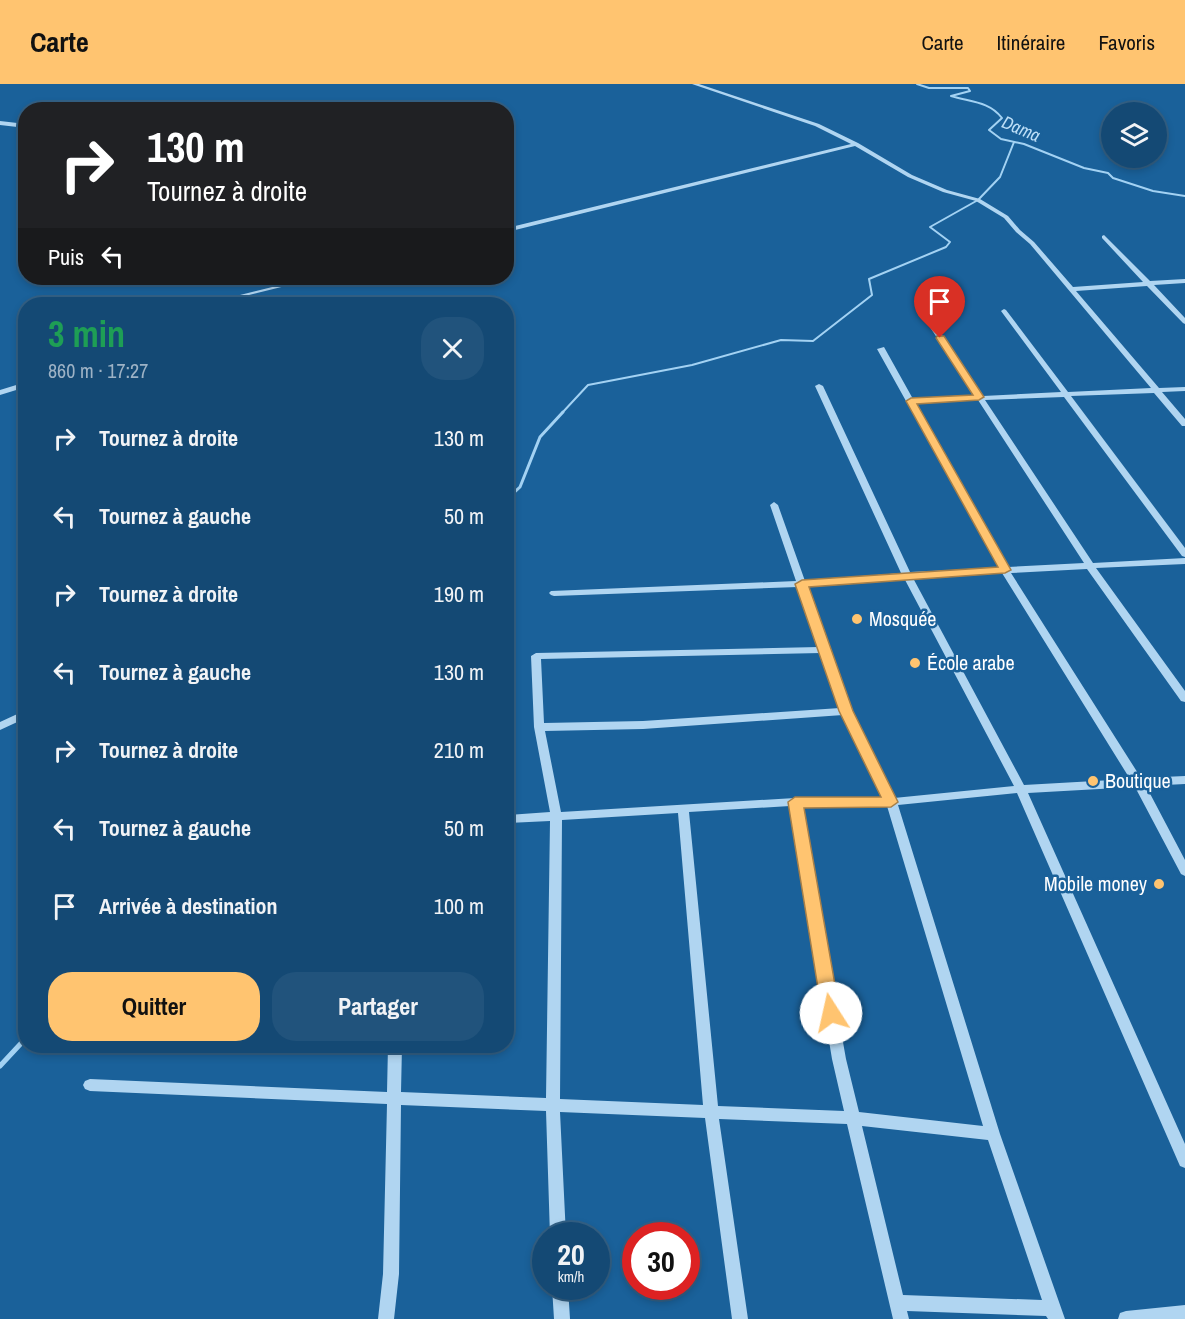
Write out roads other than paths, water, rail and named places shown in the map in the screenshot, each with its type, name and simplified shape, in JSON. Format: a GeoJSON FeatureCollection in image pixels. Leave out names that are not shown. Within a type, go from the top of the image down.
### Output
{"type":"FeatureCollection","features":[{"type":"Feature","properties":{"kind":"street"},"geometry":{"type":"LineString","coordinates":[[694,84],[798,118],[856,144],[918,180],[978,200],[1006,217],[1032,243],[1185,424]]}},
{"type":"Feature","properties":{"kind":"street"},"geometry":{"type":"LineString","coordinates":[[0,123],[18,125]]}},
{"type":"Feature","properties":{"kind":"street"},"geometry":{"type":"LineString","coordinates":[[514,228],[856,144]]}},
{"type":"Feature","properties":{"kind":"street"},"geometry":{"type":"LineString","coordinates":[[1104,237],[1185,322]]}},
{"type":"Feature","properties":{"kind":"street"},"geometry":{"type":"LineString","coordinates":[[1071,289],[1185,281]]}},
{"type":"Feature","properties":{"kind":"street"},"geometry":{"type":"LineString","coordinates":[[236,297],[286,285]]}},
{"type":"Feature","properties":{"kind":"street"},"geometry":{"type":"LineString","coordinates":[[1004,311],[1185,554]]}},
{"type":"Feature","properties":{"kind":"street"},"geometry":{"type":"LineString","coordinates":[[928,318],[1089,566],[1185,699]]}},
{"type":"Feature","properties":{"kind":"street"},"geometry":{"type":"LineString","coordinates":[[881,349],[1005,570],[1138,782],[1185,871]]}},
{"type":"Feature","properties":{"kind":"street"},"geometry":{"type":"LineString","coordinates":[[819,386],[907,575],[1021,789],[1185,1161]]}},
{"type":"Feature","properties":{"kind":"street"},"geometry":{"type":"LineString","coordinates":[[0,393],[18,387]]}},
{"type":"Feature","properties":{"kind":"street"},"geometry":{"type":"LineString","coordinates":[[911,401],[1185,389]]}},
{"type":"Feature","properties":{"kind":"street"},"geometry":{"type":"LineString","coordinates":[[774,505],[846,711],[891,802],[993,1134],[1057,1319]]}},
{"type":"Feature","properties":{"kind":"street"},"geometry":{"type":"LineString","coordinates":[[554,593],[802,584],[907,575],[1185,561]]}},
{"type":"Feature","properties":{"kind":"street"},"geometry":{"type":"LineString","coordinates":[[557,1222],[553,1105],[556,816],[539,727],[536,656],[825,650]]}},
{"type":"Feature","properties":{"kind":"street"},"geometry":{"type":"LineString","coordinates":[[539,727],[643,725],[846,711]]}},
{"type":"Feature","properties":{"kind":"street"},"geometry":{"type":"LineString","coordinates":[[0,726],[18,717]]}},
{"type":"Feature","properties":{"kind":"street"},"geometry":{"type":"LineString","coordinates":[[514,819],[795,802],[891,802],[1021,789],[1185,780]]}},
{"type":"Feature","properties":{"kind":"street"},"geometry":{"type":"LineString","coordinates":[[795,802],[839,1059],[899,1311],[1051,1308],[1057,1319]]}},
{"type":"Feature","properties":{"kind":"street"},"geometry":{"type":"LineString","coordinates":[[683,809],[711,1112],[740,1319]]}},
{"type":"Feature","properties":{"kind":"street"},"geometry":{"type":"LineString","coordinates":[[386,1319],[391,1274],[395,1053]]}},
{"type":"Feature","properties":{"kind":"street"},"geometry":{"type":"LineString","coordinates":[[90,1084],[853,1118],[993,1134]]}},
{"type":"Feature","properties":{"kind":"street"},"geometry":{"type":"LineString","coordinates":[[561,1300],[562,1319]]}},
{"type":"Feature","properties":{"kind":"street"},"geometry":{"type":"LineString","coordinates":[[1126,1319],[1185,1313]]}},
{"type":"Feature","properties":{"kind":"waterway","name":"Dama"},"geometry":{"type":"LineString","coordinates":[[917,84],[929,88],[968,88],[970,91],[951,96],[985,105],[997,112],[1002,118],[989,130],[1001,139],[1024,144],[1084,168],[1108,173],[1113,178],[1153,191],[1185,196]]}},
{"type":"Feature","properties":{"kind":"waterway"},"geometry":{"type":"LineString","coordinates":[[562,413],[588,385],[692,365],[781,340],[813,341],[872,295],[869,279],[946,247],[950,242],[930,227],[978,200],[1000,177],[1014,142]]}},
{"type":"Feature","properties":{"kind":"waterway"},"geometry":{"type":"LineString","coordinates":[[514,493],[520,487],[540,437],[563,412]]}},
{"type":"Feature","properties":{"kind":"waterway"},"geometry":{"type":"LineString","coordinates":[[0,1066],[18,1047]]}},
{"type":"Feature","properties":{"kind":"place","name":"Mosquée"},"geometry":{"type":"Point","coordinates":[857,619]}},
{"type":"Feature","properties":{"kind":"place","name":"École arabe"},"geometry":{"type":"Point","coordinates":[915,663]}},
{"type":"Feature","properties":{"kind":"place","name":"Boutique"},"geometry":{"type":"Point","coordinates":[1093,781]}},
{"type":"Feature","properties":{"kind":"place","name":"Mobile money"},"geometry":{"type":"Point","coordinates":[1159,884]}}]}
